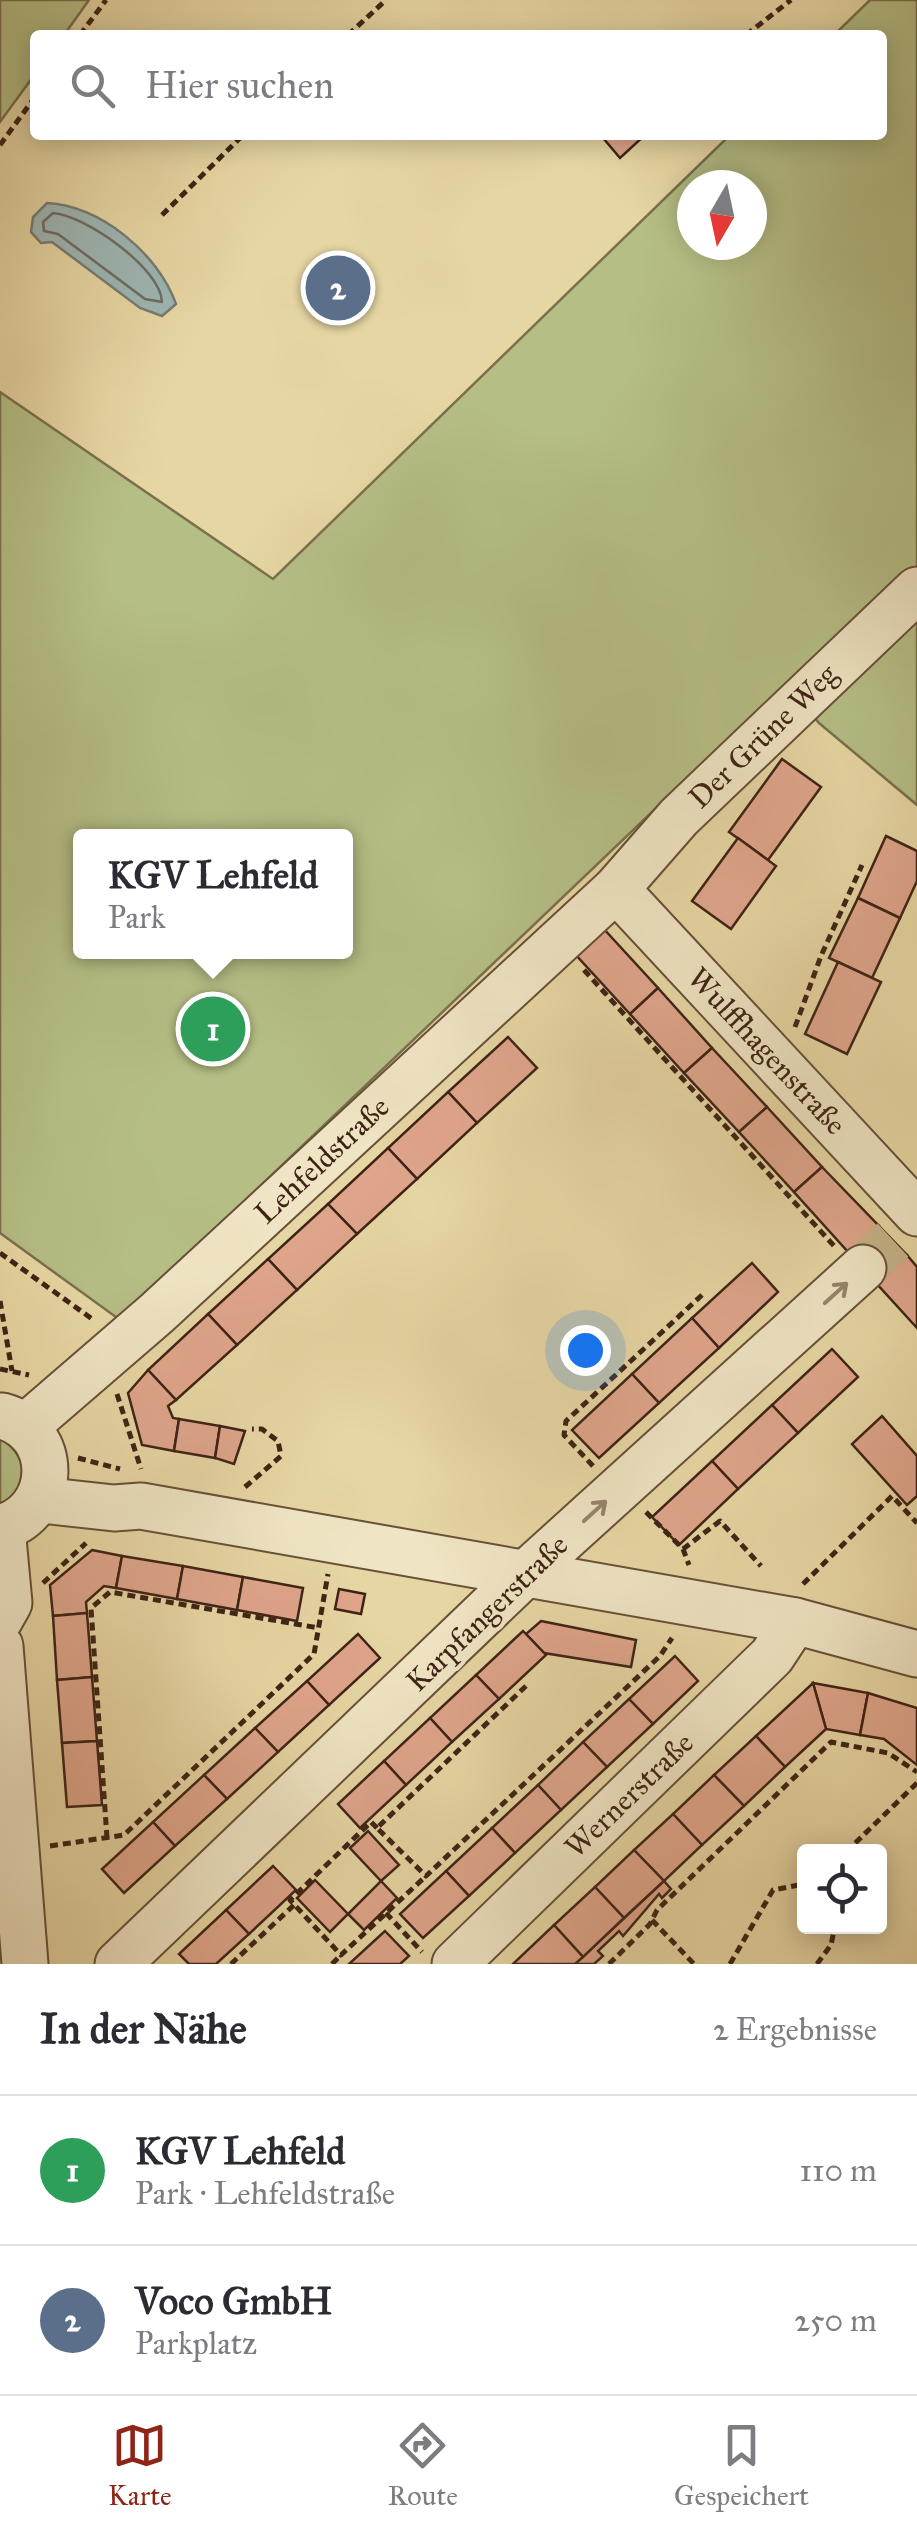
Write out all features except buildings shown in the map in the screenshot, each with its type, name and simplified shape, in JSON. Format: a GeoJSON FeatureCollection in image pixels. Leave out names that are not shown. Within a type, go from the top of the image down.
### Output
{"type":"FeatureCollection","features":[{"type":"Feature","properties":{"kind":"street","name":"Der Grüne Weg"},"geometry":{"type":"LineString","coordinates":[[616,889],[679,817],[917,590]]}},
{"type":"Feature","properties":{"kind":"street","name":"Wulffhagenstraße"},"geometry":{"type":"LineString","coordinates":[[616,889],[890,1242]]}},
{"type":"Feature","properties":{"kind":"street","name":"Lehfeldstraße"},"geometry":{"type":"LineString","coordinates":[[13,1422],[122,1341],[616,889]]}},
{"type":"Feature","properties":{"kind":"street","name":"Karpfangerstraße"},"geometry":{"type":"LineString","coordinates":[[118,1964],[523,1576],[890,1242]]}},
{"type":"Feature","properties":{"kind":"street"},"geometry":{"type":"LineString","coordinates":[[13,1422],[37,1440],[53,1475],[114,1508],[141,1506],[523,1576],[798,1604],[917,1654]]}},
{"type":"Feature","properties":{"kind":"street"},"geometry":{"type":"LineString","coordinates":[[15,1607],[9,1603],[1,1528],[14,1524],[53,1475]]}},
{"type":"Feature","properties":{"kind":"street","name":"Wernerstraße"},"geometry":{"type":"LineString","coordinates":[[442,1963],[772,1656],[798,1604]]}},
{"type":"Feature","properties":{"kind":"street"},"geometry":{"type":"LineString","coordinates":[[0,1646],[25,1964]]}},
{"type":"Feature","properties":{"kind":"path"},"geometry":{"type":"LineString","coordinates":[[84,30],[106,0]]}},
{"type":"Feature","properties":{"kind":"path"},"geometry":{"type":"LineString","coordinates":[[353,30],[386,0]]}},
{"type":"Feature","properties":{"kind":"path"},"geometry":{"type":"LineString","coordinates":[[752,30],[790,0]]}},
{"type":"Feature","properties":{"kind":"path"},"geometry":{"type":"LineString","coordinates":[[0,145],[30,104]]}},
{"type":"Feature","properties":{"kind":"path"},"geometry":{"type":"LineString","coordinates":[[162,214],[238,140]]}},
{"type":"Feature","properties":{"kind":"path"},"geometry":{"type":"LineString","coordinates":[[795,1027],[818,972],[820,956],[862,865]]}},
{"type":"Feature","properties":{"kind":"path"},"geometry":{"type":"LineString","coordinates":[[582,967],[890,1242]]}},
{"type":"Feature","properties":{"kind":"path"},"geometry":{"type":"LineString","coordinates":[[0,1254],[122,1341]]}},
{"type":"Feature","properties":{"kind":"path"},"geometry":{"type":"LineString","coordinates":[[689,1566],[683,1550],[635,1500],[616,1492],[564,1435],[566,1421],[702,1295]]}},
{"type":"Feature","properties":{"kind":"path"},"geometry":{"type":"LineString","coordinates":[[0,1301],[12,1371]]}},
{"type":"Feature","properties":{"kind":"path"},"geometry":{"type":"LineString","coordinates":[[53,1475],[91,1464],[142,1472],[116,1388]]}},
{"type":"Feature","properties":{"kind":"path"},"geometry":{"type":"LineString","coordinates":[[252,1429],[262,1429],[278,1441],[281,1456],[242,1489],[261,1492]]}},
{"type":"Feature","properties":{"kind":"path"},"geometry":{"type":"LineString","coordinates":[[798,1604],[892,1496],[917,1523]]}},
{"type":"Feature","properties":{"kind":"path"},"geometry":{"type":"LineString","coordinates":[[683,1550],[720,1521],[761,1566]]}},
{"type":"Feature","properties":{"kind":"path"},"geometry":{"type":"LineString","coordinates":[[15,1607],[87,1542]]}},
{"type":"Feature","properties":{"kind":"path"},"geometry":{"type":"LineString","coordinates":[[48,1827],[50,1846],[124,1835],[314,1654],[328,1571],[347,1574]]}},
{"type":"Feature","properties":{"kind":"path"},"geometry":{"type":"LineString","coordinates":[[107,1838],[90,1608],[110,1592],[318,1628]]}},
{"type":"Feature","properties":{"kind":"path"},"geometry":{"type":"LineString","coordinates":[[655,1632],[687,1638]]}},
{"type":"Feature","properties":{"kind":"path"},"geometry":{"type":"LineString","coordinates":[[332,1964],[660,1656],[674,1636]]}},
{"type":"Feature","properties":{"kind":"path"},"geometry":{"type":"LineString","coordinates":[[377,1828],[526,1686]]}},
{"type":"Feature","properties":{"kind":"path"},"geometry":{"type":"LineString","coordinates":[[608,1964],[652,1920],[657,1910],[831,1742],[888,1753],[917,1772]]}},
{"type":"Feature","properties":{"kind":"path"},"geometry":{"type":"LineString","coordinates":[[854,1844],[917,1783]]}},
{"type":"Feature","properties":{"kind":"path"},"geometry":{"type":"LineString","coordinates":[[341,1955],[290,1900],[329,1859],[371,1822],[426,1876]]}},
{"type":"Feature","properties":{"kind":"path"},"geometry":{"type":"LineString","coordinates":[[730,1964],[773,1890],[797,1885]]}},
{"type":"Feature","properties":{"kind":"path"},"geometry":{"type":"LineString","coordinates":[[232,1964],[294,1905]]}},
{"type":"Feature","properties":{"kind":"path"},"geometry":{"type":"LineString","coordinates":[[386,1913],[442,1963]]}},
{"type":"Feature","properties":{"kind":"path"},"geometry":{"type":"LineString","coordinates":[[652,1920],[694,1964]]}},
{"type":"Feature","properties":{"kind":"path"},"geometry":{"type":"LineString","coordinates":[[816,1964],[831,1945],[833,1934]]}},
{"type":"Feature","properties":{"kind":"green space"},"geometry":{"type":"Polygon","coordinates":[[[0,0],[89,0],[68,30],[30,30],[30,81],[0,122],[0,0]]]}},
{"type":"Feature","properties":{"kind":"green space"},"geometry":{"type":"Polygon","coordinates":[[[870,0],[917,0],[917,805],[819,723],[786,684],[120,1320],[0,1233],[0,392],[273,579],[677,186],[677,260],[767,260],[767,170],[694,170],[725,140],[887,140],[887,30],[839,30],[870,0]]]}},
{"type":"Feature","properties":{"kind":"green space"},"geometry":{"type":"Polygon","coordinates":[[[0,1438],[17,1454],[23,1472],[17,1489],[0,1505],[0,1438]]]}},
{"type":"Feature","properties":{"kind":"water"},"geometry":{"type":"Polygon","coordinates":[[[47,203],[87,212],[124,235],[156,267],[176,304],[162,316],[140,308],[52,242],[41,243],[31,232],[33,217],[47,203]]]}},
{"type":"Feature","properties":{"kind":"tunnel"},"geometry":{"type":"LineString","coordinates":[[863,1268],[893,1240]]}},
{"type":"Feature","properties":{"kind":"place","name":"Voco GmbH"},"geometry":{"type":"Point","coordinates":[338,288]}},
{"type":"Feature","properties":{"kind":"place","name":"KGV Lehfeld"},"geometry":{"type":"Point","coordinates":[213,1029]}}]}
